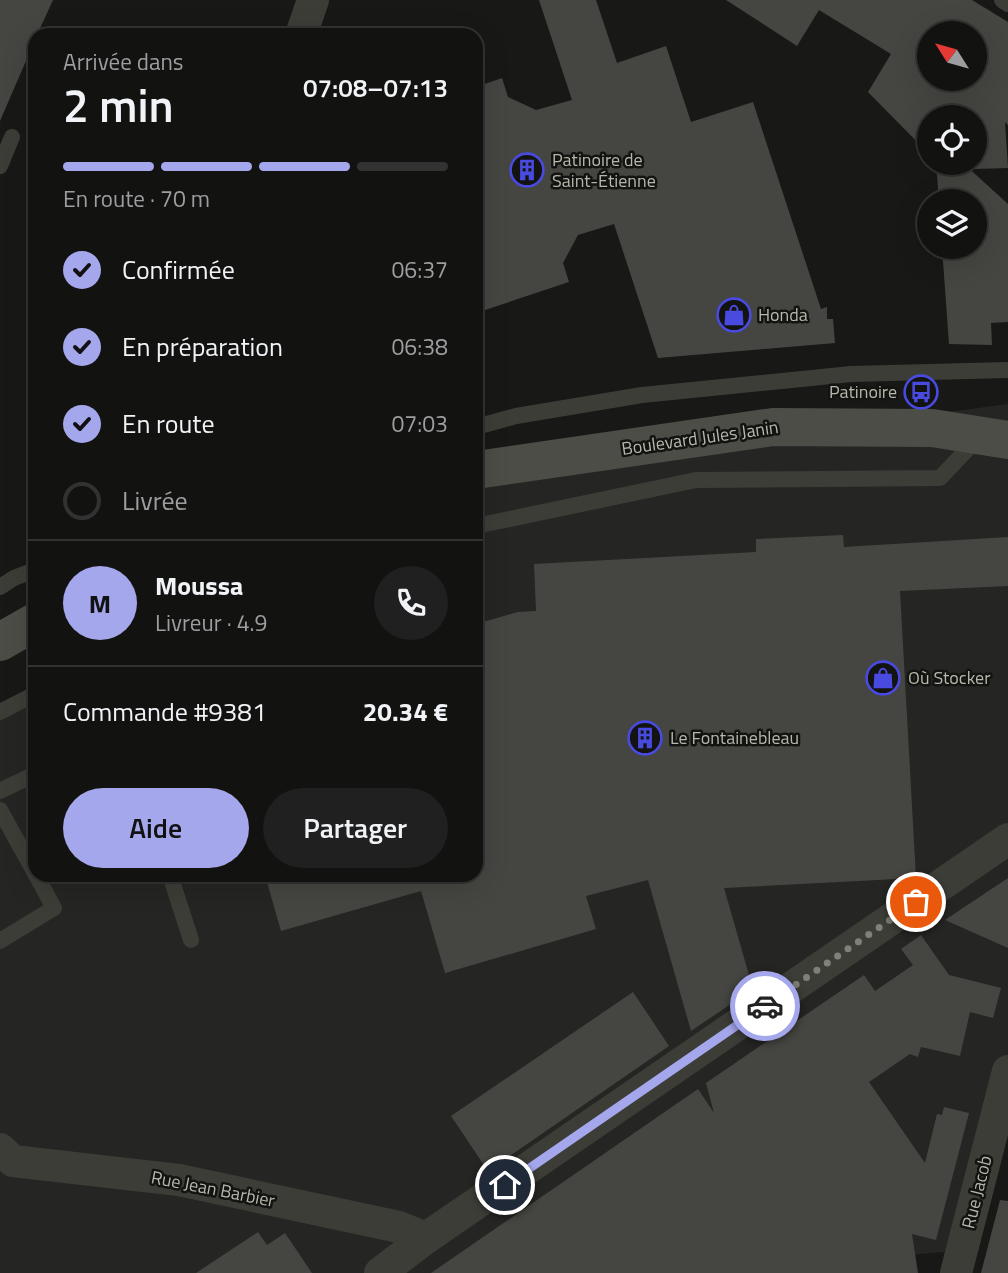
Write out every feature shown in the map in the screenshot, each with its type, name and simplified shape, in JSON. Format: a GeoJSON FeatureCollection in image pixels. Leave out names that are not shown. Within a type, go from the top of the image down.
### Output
{"type":"FeatureCollection","features":[{"type":"Feature","properties":{"kind":"main road","name":"Boulevard Jules Janin"},"geometry":{"type":"LineString","coordinates":[[483,469],[773,427],[932,428],[994,438]]}},
{"type":"Feature","properties":{"kind":"main road"},"geometry":{"type":"LineString","coordinates":[[0,642],[28,626]]}},
{"type":"Feature","properties":{"kind":"street"},"geometry":{"type":"LineString","coordinates":[[303,28],[313,0]]}},
{"type":"Feature","properties":{"kind":"street"},"geometry":{"type":"LineString","coordinates":[[380,1273],[426,1238],[1008,839]]}},
{"type":"Feature","properties":{"kind":"street","name":"Rue Jacob"},"geometry":{"type":"LineString","coordinates":[[956,1273],[1000,1140],[1008,1071]]}},
{"type":"Feature","properties":{"kind":"street","name":"Rue Jean Barbier"},"geometry":{"type":"LineString","coordinates":[[0,1149],[13,1161],[178,1180],[399,1227],[426,1238]]}},
{"type":"Feature","properties":{"kind":"lane"},"geometry":{"type":"LineString","coordinates":[[1002,0],[1008,4]]}},
{"type":"Feature","properties":{"kind":"lane"},"geometry":{"type":"LineString","coordinates":[[0,166],[12,137]]}},
{"type":"Feature","properties":{"kind":"lane"},"geometry":{"type":"LineString","coordinates":[[483,425],[516,416],[642,395],[851,374],[1008,370]]}},
{"type":"Feature","properties":{"kind":"lane"},"geometry":{"type":"LineString","coordinates":[[483,525],[696,480],[940,478],[994,438]]}},
{"type":"Feature","properties":{"kind":"lane"},"geometry":{"type":"LineString","coordinates":[[0,587],[28,573]]}},
{"type":"Feature","properties":{"kind":"lane"},"geometry":{"type":"LineString","coordinates":[[0,712],[28,698]]}},
{"type":"Feature","properties":{"kind":"lane"},"geometry":{"type":"LineString","coordinates":[[0,791],[28,777]]}},
{"type":"Feature","properties":{"kind":"lane"},"geometry":{"type":"LineString","coordinates":[[0,810],[28,861]]}},
{"type":"Feature","properties":{"kind":"lane"},"geometry":{"type":"LineString","coordinates":[[0,940],[54,908],[39,882]]}},
{"type":"Feature","properties":{"kind":"lane"},"geometry":{"type":"LineString","coordinates":[[172,882],[191,940]]}},
{"type":"Feature","properties":{"kind":"shaded area"},"geometry":{"type":"Polygon","coordinates":[[[1008,404],[1008,1095],[969,1250],[690,1273],[0,1273],[0,703],[28,690],[28,882],[483,882],[483,484],[514,470],[1008,404]]]}},
{"type":"Feature","properties":{"kind":"building"},"geometry":{"type":"Polygon","coordinates":[[[0,0],[53,0],[40,28],[28,28],[28,56],[0,121],[0,0]]]}},
{"type":"Feature","properties":{"kind":"building"},"geometry":{"type":"Polygon","coordinates":[[[539,0],[596,0],[617,63],[666,46],[691,122],[753,102],[821,309],[827,307],[827,319],[833,319],[835,343],[658,358],[614,224],[578,235],[563,263],[569,282],[483,311],[483,85],[502,78],[508,97],[536,110],[572,100],[539,0]]]}},
{"type":"Feature","properties":{"kind":"building"},"geometry":{"type":"Polygon","coordinates":[[[726,0],[972,0],[1008,22],[1008,125],[1005,122],[1008,168],[987,169],[987,105],[917,105],[917,142],[868,92],[891,54],[819,10],[797,46],[726,0]]]}},
{"type":"Feature","properties":{"kind":"building"},"geometry":{"type":"Polygon","coordinates":[[[937,175],[976,175],[1008,204],[1008,322],[991,323],[992,345],[949,344],[943,259],[987,259],[987,189],[938,189],[937,175]]]}},
{"type":"Feature","properties":{"kind":"building"},"geometry":{"type":"Polygon","coordinates":[[[843,535],[844,547],[1008,537],[1008,586],[900,591],[916,878],[724,888],[753,989],[691,1031],[648,880],[586,896],[596,929],[445,973],[421,891],[281,931],[267,882],[483,882],[483,622],[518,612],[536,611],[534,564],[756,552],[756,539],[843,535]]]}},
{"type":"Feature","properties":{"kind":"building"},"geometry":{"type":"Polygon","coordinates":[[[1008,878],[1008,948],[945,920],[1008,878]]]}},
{"type":"Feature","properties":{"kind":"building"},"geometry":{"type":"Polygon","coordinates":[[[921,935],[949,975],[1001,988],[993,1018],[970,1012],[960,1056],[921,1047],[918,1057],[910,1054],[869,1082],[925,1163],[937,1114],[942,1115],[944,1107],[969,1113],[936,1240],[912,1234],[918,1273],[431,1273],[698,1089],[714,1113],[706,1083],[864,975],[875,991],[913,965],[901,949],[921,935]]]}},
{"type":"Feature","properties":{"kind":"building"},"geometry":{"type":"Polygon","coordinates":[[[633,992],[669,1046],[488,1171],[451,1116],[633,992]]]}},
{"type":"Feature","properties":{"kind":"building"},"geometry":{"type":"Polygon","coordinates":[[[1000,1200],[1008,1201],[1008,1273],[981,1273],[1000,1200]]]}},
{"type":"Feature","properties":{"kind":"building"},"geometry":{"type":"Polygon","coordinates":[[[258,1232],[267,1245],[285,1233],[312,1273],[196,1273],[258,1232]]]}},
{"type":"Feature","properties":{"kind":"way so far"},"geometry":{"type":"LineString","coordinates":[[765,1006],[916,902]]}},
{"type":"Feature","properties":{"kind":"place","name":"Patinoire de Saint-Étienne"},"geometry":{"type":"Point","coordinates":[527,170]}},
{"type":"Feature","properties":{"kind":"place","name":"Honda"},"geometry":{"type":"Point","coordinates":[734,315]}},
{"type":"Feature","properties":{"kind":"place","name":"Patinoire"},"geometry":{"type":"Point","coordinates":[921,392]}},
{"type":"Feature","properties":{"kind":"place","name":"Où Stocker"},"geometry":{"type":"Point","coordinates":[883,678]}},
{"type":"Feature","properties":{"kind":"place","name":"Le Fontainebleau"},"geometry":{"type":"Point","coordinates":[645,738]}},
{"type":"Feature","properties":{"kind":"route"},"geometry":{"type":"LineString","coordinates":[[505,1185],[765,1006]]}}]}
